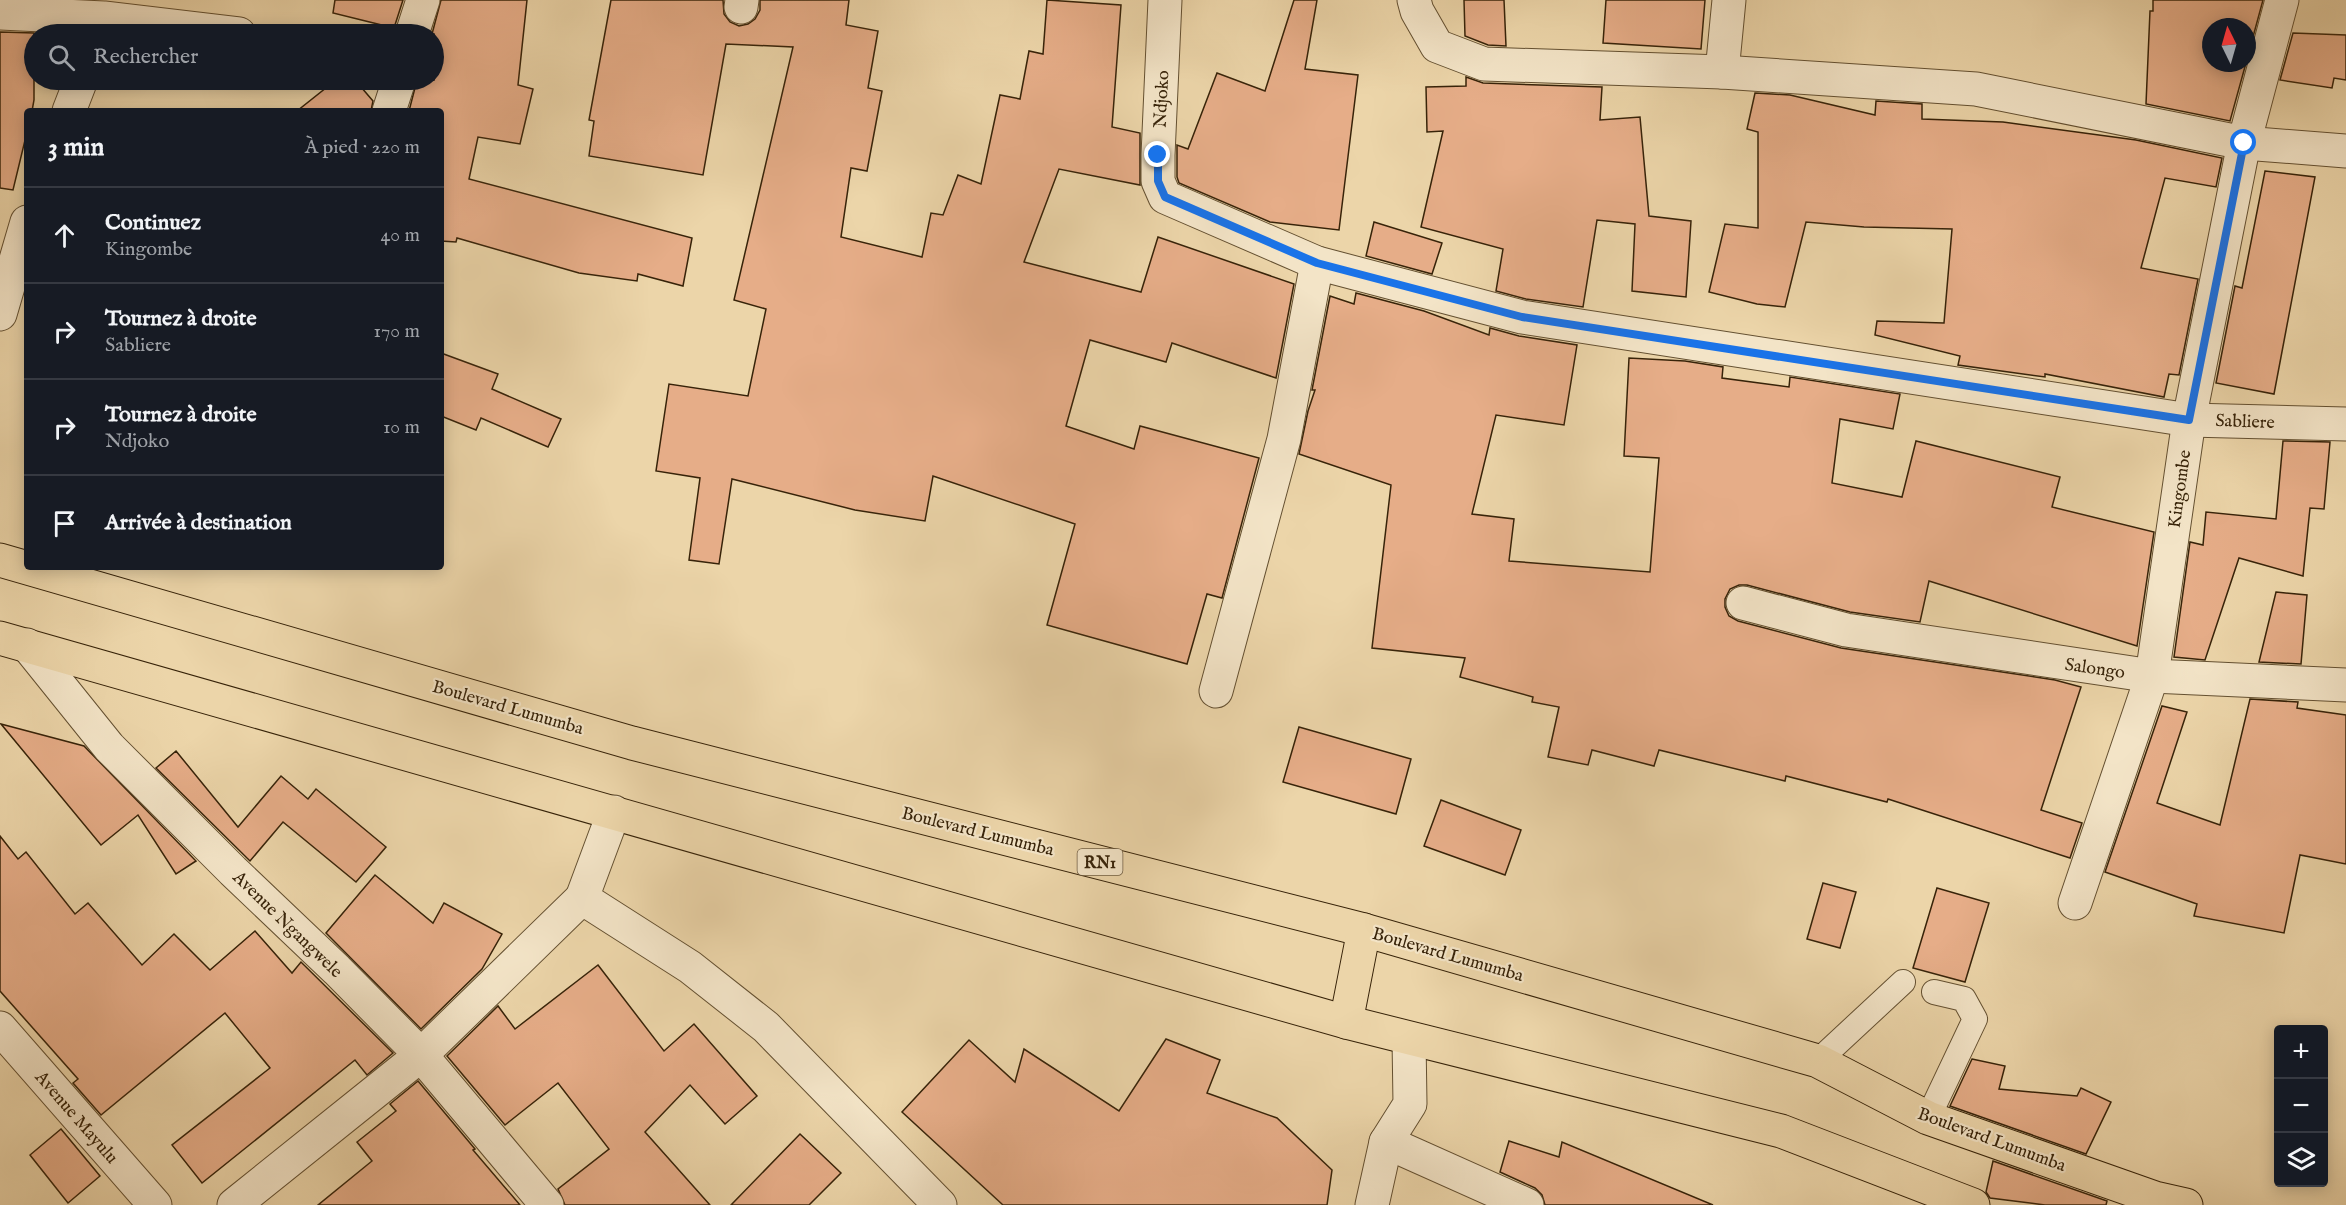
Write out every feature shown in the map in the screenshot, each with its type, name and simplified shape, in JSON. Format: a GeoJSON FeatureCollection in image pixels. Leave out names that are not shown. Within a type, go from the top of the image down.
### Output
{"type":"FeatureCollection","features":[{"type":"Feature","properties":{"kind":"highway","name":"Boulevard Lumumba"},"geometry":{"type":"LineString","coordinates":[[0,560],[24,567]]}},
{"type":"Feature","properties":{"kind":"highway","name":"Boulevard Lumumba"},"geometry":{"type":"LineString","coordinates":[[35,570],[632,743],[1364,930],[1818,1061],[1928,1118],[2155,1198],[2186,1205]]}},
{"type":"Feature","properties":{"kind":"highway"},"geometry":{"type":"LineString","coordinates":[[14,642],[1346,1022],[1781,1131],[1973,1205]]}},
{"type":"Feature","properties":{"kind":"highway"},"geometry":{"type":"LineString","coordinates":[[1346,1022],[1364,930]]}},
{"type":"Feature","properties":{"kind":"street"},"geometry":{"type":"LineString","coordinates":[[415,24],[423,0]]}},
{"type":"Feature","properties":{"kind":"street","name":"Ndjoko"},"geometry":{"type":"LineString","coordinates":[[1165,0],[1158,181],[1165,197]]}},
{"type":"Feature","properties":{"kind":"street"},"geometry":{"type":"LineString","coordinates":[[1722,72],[1729,0]]}},
{"type":"Feature","properties":{"kind":"street","name":"Kingombe"},"geometry":{"type":"LineString","coordinates":[[2075,903],[2152,676],[2189,420],[2244,143],[2282,0]]}},
{"type":"Feature","properties":{"kind":"street"},"geometry":{"type":"LineString","coordinates":[[1416,5],[1437,46],[1485,64],[1722,72],[1976,89],[2244,143],[2346,151]]}},
{"type":"Feature","properties":{"kind":"street"},"geometry":{"type":"LineString","coordinates":[[0,12],[104,18],[155,24]]}},
{"type":"Feature","properties":{"kind":"street"},"geometry":{"type":"LineString","coordinates":[[70,108],[77,90]]}},
{"type":"Feature","properties":{"kind":"street"},"geometry":{"type":"LineString","coordinates":[[390,108],[396,90]]}},
{"type":"Feature","properties":{"kind":"street","name":"Sabliere"},"geometry":{"type":"LineString","coordinates":[[1165,197],[1317,263],[1522,317],[2189,420],[2346,424]]}},
{"type":"Feature","properties":{"kind":"street"},"geometry":{"type":"LineString","coordinates":[[0,314],[24,232]]}},
{"type":"Feature","properties":{"kind":"street"},"geometry":{"type":"LineString","coordinates":[[1215,691],[1284,439],[1317,263]]}},
{"type":"Feature","properties":{"kind":"street","name":"Salongo"},"geometry":{"type":"LineString","coordinates":[[1743,603],[1846,630],[2152,676],[2346,685]]}},
{"type":"Feature","properties":{"kind":"street","name":"Avenue Ngangwele"},"geometry":{"type":"LineString","coordinates":[[14,642],[109,747],[232,871],[337,970],[421,1055],[547,1205]]}},
{"type":"Feature","properties":{"kind":"street"},"geometry":{"type":"LineString","coordinates":[[234,1205],[421,1055],[582,898],[614,812]]}},
{"type":"Feature","properties":{"kind":"street"},"geometry":{"type":"LineString","coordinates":[[582,898],[690,967],[766,1027],[940,1205]]}},
{"type":"Feature","properties":{"kind":"street","name":"Avenue Mayulu"},"geometry":{"type":"LineString","coordinates":[[0,1028],[155,1205]]}},
{"type":"Feature","properties":{"kind":"street"},"geometry":{"type":"LineString","coordinates":[[1372,1205],[1386,1142],[1410,1104],[1409,1039]]}},
{"type":"Feature","properties":{"kind":"street"},"geometry":{"type":"LineString","coordinates":[[1386,1142],[1527,1205]]}},
{"type":"Feature","properties":{"kind":"lane"},"geometry":{"type":"LineString","coordinates":[[1818,1061],[1903,982]]}},
{"type":"Feature","properties":{"kind":"lane"},"geometry":{"type":"LineString","coordinates":[[1928,1118],[1975,1019],[1964,999],[1934,992]]}},
{"type":"Feature","properties":{"kind":"building"},"geometry":{"type":"Polygon","coordinates":[[[335,0],[403,0],[395,24],[378,24],[333,13],[335,0]]]}},
{"type":"Feature","properties":{"kind":"building"},"geometry":{"type":"Polygon","coordinates":[[[441,0],[527,0],[518,85],[533,89],[520,144],[478,137],[469,179],[692,238],[683,286],[638,274],[637,281],[579,273],[457,238],[456,242],[444,241],[444,108],[410,108],[414,90],[444,90],[444,24],[435,24],[441,0]]]}},
{"type":"Feature","properties":{"kind":"building"},"geometry":{"type":"Polygon","coordinates":[[[611,0],[723,0],[724,14],[730,22],[739,26],[755,19],[760,10],[760,0],[849,0],[846,25],[878,31],[868,88],[882,91],[867,171],[851,168],[841,237],[922,257],[931,213],[943,215],[958,175],[981,184],[1000,95],[1020,99],[1029,51],[1043,54],[1047,0],[1121,5],[1112,127],[1140,133],[1140,185],[1059,169],[1024,262],[1141,292],[1158,237],[1294,284],[1276,378],[1172,343],[1166,362],[1090,340],[1066,426],[1134,449],[1140,426],[1259,458],[1222,598],[1207,594],[1187,664],[1047,625],[1075,524],[933,476],[925,521],[855,510],[732,479],[719,564],[689,560],[700,478],[656,471],[669,384],[748,396],[766,309],[734,300],[793,47],[726,44],[703,175],[589,156],[594,121],[589,120],[611,0]]]}},
{"type":"Feature","properties":{"kind":"building"},"geometry":{"type":"Polygon","coordinates":[[[1294,0],[1317,0],[1305,69],[1358,75],[1339,230],[1270,222],[1179,183],[1177,177],[1177,145],[1188,149],[1217,73],[1265,91],[1294,0]]]}},
{"type":"Feature","properties":{"kind":"building"},"geometry":{"type":"Polygon","coordinates":[[[1464,0],[1504,0],[1506,46],[1488,45],[1465,36],[1464,0]]]}},
{"type":"Feature","properties":{"kind":"building"},"geometry":{"type":"Polygon","coordinates":[[[1606,0],[1705,0],[1701,49],[1603,43],[1606,0]]]}},
{"type":"Feature","properties":{"kind":"building"},"geometry":{"type":"Polygon","coordinates":[[[2153,0],[2263,0],[2256,26],[2256,18],[2202,18],[2202,72],[2244,72],[2230,121],[2146,104],[2150,11],[2153,11],[2153,0]]]}},
{"type":"Feature","properties":{"kind":"building"},"geometry":{"type":"Polygon","coordinates":[[[0,32],[24,33],[24,90],[34,90],[34,100],[33,108],[24,108],[24,144],[13,190],[0,188],[0,32]]]}},
{"type":"Feature","properties":{"kind":"building"},"geometry":{"type":"Polygon","coordinates":[[[2293,33],[2346,35],[2346,80],[2334,78],[2332,88],[2280,80],[2293,33]]]}},
{"type":"Feature","properties":{"kind":"building"},"geometry":{"type":"Polygon","coordinates":[[[1466,77],[1483,83],[1602,87],[1600,120],[1640,117],[1649,216],[1691,221],[1686,297],[1632,291],[1635,224],[1597,220],[1583,307],[1526,299],[1496,291],[1503,249],[1421,227],[1443,131],[1427,132],[1426,87],[1466,86],[1466,77]]]}},
{"type":"Feature","properties":{"kind":"building"},"geometry":{"type":"Polygon","coordinates":[[[323,90],[364,90],[373,101],[372,108],[301,108],[323,90]]]}},
{"type":"Feature","properties":{"kind":"building"},"geometry":{"type":"Polygon","coordinates":[[[1755,93],[1790,95],[1875,115],[1876,101],[1922,104],[1922,119],[2003,122],[2136,140],[2222,158],[2216,187],[2165,178],[2141,268],[2198,279],[2179,375],[2169,374],[2164,397],[2045,374],[2045,377],[1958,365],[1960,356],[1875,335],[1877,321],[1944,323],[1952,229],[1864,227],[1806,222],[1785,307],[1757,304],[1709,292],[1725,224],[1758,228],[1758,132],[1747,129],[1755,93]]]}},
{"type":"Feature","properties":{"kind":"building"},"geometry":{"type":"Polygon","coordinates":[[[2265,171],[2315,177],[2274,394],[2216,383],[2235,286],[2242,288],[2265,171]]]}},
{"type":"Feature","properties":{"kind":"building"},"geometry":{"type":"Polygon","coordinates":[[[1374,222],[1442,243],[1432,274],[1366,256],[1374,222]]]}},
{"type":"Feature","properties":{"kind":"building"},"geometry":{"type":"Polygon","coordinates":[[[1356,293],[1424,311],[1489,335],[1490,328],[1519,336],[1577,345],[1564,425],[1496,415],[1472,514],[1514,519],[1509,561],[1650,572],[1659,458],[1624,456],[1629,358],[1685,361],[1723,367],[1722,378],[1789,387],[1790,377],[1900,394],[1893,429],[1840,419],[1832,483],[1902,497],[1916,441],[2060,477],[2052,507],[2154,532],[2137,646],[1929,581],[1920,622],[1850,612],[1747,585],[1739,585],[1730,589],[1725,599],[1725,607],[1729,616],[1738,621],[1841,648],[2055,680],[2081,687],[2041,810],[2082,823],[2070,858],[1888,799],[1887,802],[1786,776],[1785,781],[1659,750],[1654,766],[1592,750],[1588,765],[1548,757],[1559,707],[1532,702],[1533,697],[1460,677],[1465,658],[1372,648],[1391,485],[1299,454],[1315,390],[1312,390],[1330,296],[1354,304],[1356,293]]]}},
{"type":"Feature","properties":{"kind":"building"},"geometry":{"type":"Polygon","coordinates":[[[444,354],[498,374],[492,389],[561,419],[548,447],[481,418],[476,430],[444,417],[444,354]]]}},
{"type":"Feature","properties":{"kind":"building"},"geometry":{"type":"Polygon","coordinates":[[[2283,441],[2330,442],[2324,509],[2310,508],[2303,576],[2239,558],[2205,660],[2174,657],[2190,542],[2203,545],[2206,512],[2276,519],[2283,441]]]}},
{"type":"Feature","properties":{"kind":"building"},"geometry":{"type":"Polygon","coordinates":[[[2276,592],[2307,595],[2301,664],[2259,662],[2276,592]]]}},
{"type":"Feature","properties":{"kind":"building"},"geometry":{"type":"Polygon","coordinates":[[[2250,699],[2298,702],[2297,708],[2346,715],[2346,864],[2300,855],[2284,933],[2194,916],[2197,904],[2105,872],[2162,706],[2187,712],[2157,803],[2220,825],[2250,699]]]}},
{"type":"Feature","properties":{"kind":"building"},"geometry":{"type":"Polygon","coordinates":[[[1,724],[84,746],[196,861],[176,874],[138,815],[101,845],[1,724]]]}},
{"type":"Feature","properties":{"kind":"building"},"geometry":{"type":"Polygon","coordinates":[[[1299,727],[1411,759],[1396,814],[1283,782],[1299,727]]]}},
{"type":"Feature","properties":{"kind":"building"},"geometry":{"type":"Polygon","coordinates":[[[176,751],[238,827],[281,776],[308,799],[316,789],[386,847],[356,882],[283,822],[250,861],[156,768],[176,751]]]}},
{"type":"Feature","properties":{"kind":"building"},"geometry":{"type":"Polygon","coordinates":[[[1441,800],[1521,830],[1505,875],[1424,846],[1441,800]]]}},
{"type":"Feature","properties":{"kind":"building"},"geometry":{"type":"Polygon","coordinates":[[[0,836],[18,859],[26,852],[75,914],[88,903],[142,965],[174,934],[210,970],[255,931],[292,973],[301,962],[393,1053],[367,1075],[355,1060],[202,1183],[172,1145],[270,1068],[225,1013],[101,1115],[73,1083],[78,1079],[0,991],[0,836]]]}},
{"type":"Feature","properties":{"kind":"building"},"geometry":{"type":"Polygon","coordinates":[[[375,875],[433,923],[444,903],[502,934],[482,969],[421,1029],[326,933],[375,875]]]}},
{"type":"Feature","properties":{"kind":"building"},"geometry":{"type":"Polygon","coordinates":[[[1823,883],[1856,892],[1840,948],[1807,939],[1823,883]]]}},
{"type":"Feature","properties":{"kind":"building"},"geometry":{"type":"Polygon","coordinates":[[[1937,888],[1989,903],[1965,982],[1913,968],[1937,888]]]}},
{"type":"Feature","properties":{"kind":"building"},"geometry":{"type":"Polygon","coordinates":[[[598,965],[664,1051],[694,1024],[757,1096],[725,1124],[690,1085],[645,1132],[710,1205],[565,1205],[558,1189],[609,1149],[558,1083],[505,1125],[447,1056],[498,1006],[515,1029],[598,965]]]}},
{"type":"Feature","properties":{"kind":"building"},"geometry":{"type":"Polygon","coordinates":[[[1166,1039],[1220,1060],[1207,1093],[1277,1118],[1332,1170],[1327,1205],[1003,1205],[902,1112],[969,1040],[1015,1082],[1024,1049],[1119,1111],[1166,1039]]]}},
{"type":"Feature","properties":{"kind":"building"},"geometry":{"type":"Polygon","coordinates":[[[1972,1059],[2005,1066],[1999,1089],[2077,1096],[2081,1088],[2111,1102],[2086,1154],[1950,1106],[1972,1059]]]}},
{"type":"Feature","properties":{"kind":"building"},"geometry":{"type":"Polygon","coordinates":[[[418,1081],[520,1205],[318,1205],[372,1161],[357,1142],[396,1111],[390,1104],[418,1081]]]}},
{"type":"Feature","properties":{"kind":"building"},"geometry":{"type":"Polygon","coordinates":[[[61,1129],[100,1176],[68,1203],[30,1155],[61,1129]]]}},
{"type":"Feature","properties":{"kind":"building"},"geometry":{"type":"Polygon","coordinates":[[[800,1134],[841,1173],[809,1205],[731,1205],[800,1134]]]}},
{"type":"Feature","properties":{"kind":"building"},"geometry":{"type":"Polygon","coordinates":[[[1509,1141],[1559,1157],[1562,1142],[1713,1205],[1545,1205],[1542,1195],[1535,1188],[1500,1172],[1509,1141]]]}},
{"type":"Feature","properties":{"kind":"building"},"geometry":{"type":"Polygon","coordinates":[[[1993,1161],[2107,1201],[2106,1205],[2045,1205],[1990,1198],[1986,1192],[1993,1161]]]}},
{"type":"Feature","properties":{"kind":"route"},"geometry":{"type":"LineString","coordinates":[[1158,155],[1158,181],[1165,197],[1317,263],[1522,317],[2189,420],[2244,143]]}}]}
